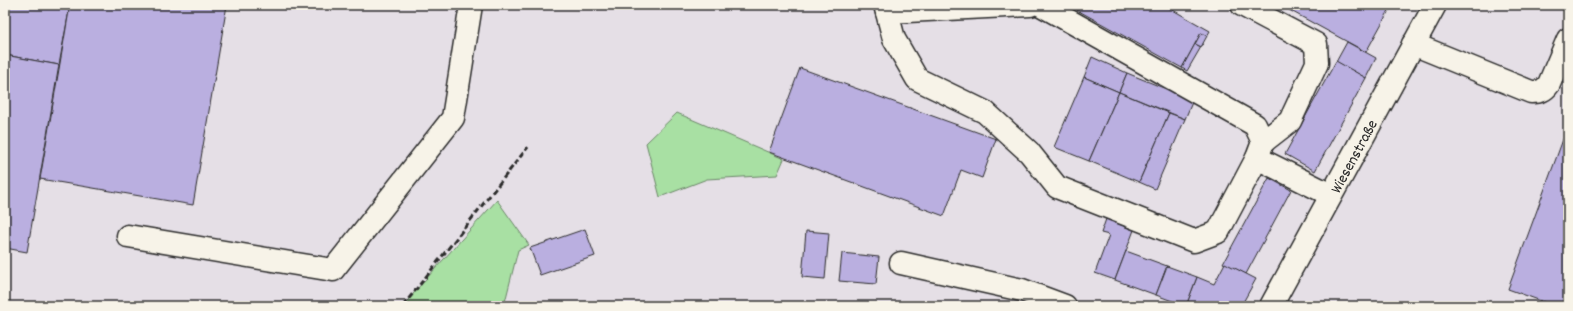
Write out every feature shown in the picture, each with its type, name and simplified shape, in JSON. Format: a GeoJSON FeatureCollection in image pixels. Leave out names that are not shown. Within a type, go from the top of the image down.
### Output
{"type":"FeatureCollection","features":[{"type":"Feature","properties":{"kind":"street"},"geometry":{"type":"LineString","coordinates":[[128,236],[333,270],[453,118],[471,5]]}},
{"type":"Feature","properties":{"kind":"street"},"geometry":{"type":"LineString","coordinates":[[1030,5],[886,9],[894,39],[917,79],[985,112],[1029,152],[1057,186],[1194,241],[1218,232],[1260,150],[1290,120],[1317,62],[1316,44],[1242,5]]}},
{"type":"Feature","properties":{"kind":"street"},"geometry":{"type":"LineString","coordinates":[[1041,5],[1254,125],[1260,150],[1331,195]]}},
{"type":"Feature","properties":{"kind":"street","name":"Wiesenstraße"},"geometry":{"type":"LineString","coordinates":[[1277,304],[1331,195],[1435,5]]}},
{"type":"Feature","properties":{"kind":"street"},"geometry":{"type":"LineString","coordinates":[[1413,44],[1531,92],[1539,92],[1545,90],[1549,84],[1568,39]]}},
{"type":"Feature","properties":{"kind":"street"},"geometry":{"type":"LineString","coordinates":[[901,264],[1022,290],[1065,306]]}},
{"type":"Feature","properties":{"kind":"shaded area"},"geometry":{"type":"Polygon","coordinates":[[[5,5],[1568,5],[1568,306],[5,306],[5,5]]]}},
{"type":"Feature","properties":{"kind":"green space"},"geometry":{"type":"Polygon","coordinates":[[[677,113],[784,159],[777,175],[707,179],[660,197],[646,143],[677,113]]]}},
{"type":"Feature","properties":{"kind":"green space"},"geometry":{"type":"Polygon","coordinates":[[[497,200],[529,245],[518,250],[504,306],[404,306],[417,289],[497,200]]]}},
{"type":"Feature","properties":{"kind":"building"},"geometry":{"type":"Polygon","coordinates":[[[5,5],[70,5],[59,65],[5,55],[5,5]]]}},
{"type":"Feature","properties":{"kind":"building"},"geometry":{"type":"Polygon","coordinates":[[[70,5],[227,5],[193,205],[40,179],[70,5]]]}},
{"type":"Feature","properties":{"kind":"building"},"geometry":{"type":"Polygon","coordinates":[[[1080,5],[1164,5],[1210,31],[1207,36],[1201,33],[1182,68],[1077,10],[1080,5]]]}},
{"type":"Feature","properties":{"kind":"building"},"geometry":{"type":"Polygon","coordinates":[[[1280,5],[1392,5],[1366,52],[1280,5]]]}},
{"type":"Feature","properties":{"kind":"building"},"geometry":{"type":"Polygon","coordinates":[[[1201,33],[1207,36],[1201,47],[1195,44],[1201,33]]]}},
{"type":"Feature","properties":{"kind":"building"},"geometry":{"type":"Polygon","coordinates":[[[1347,42],[1376,58],[1366,78],[1336,62],[1347,42]]]}},
{"type":"Feature","properties":{"kind":"building"},"geometry":{"type":"Polygon","coordinates":[[[1195,44],[1201,47],[1187,71],[1182,68],[1195,44]]]}},
{"type":"Feature","properties":{"kind":"building"},"geometry":{"type":"Polygon","coordinates":[[[5,55],[59,65],[27,252],[5,248],[5,55]]]}},
{"type":"Feature","properties":{"kind":"building"},"geometry":{"type":"Polygon","coordinates":[[[1092,57],[1127,73],[1119,92],[1084,77],[1092,57]]]}},
{"type":"Feature","properties":{"kind":"building"},"geometry":{"type":"Polygon","coordinates":[[[1336,61],[1366,78],[1315,171],[1285,154],[1336,61]]]}},
{"type":"Feature","properties":{"kind":"building"},"geometry":{"type":"Polygon","coordinates":[[[800,68],[996,139],[982,178],[961,170],[944,216],[769,152],[800,68]]]}},
{"type":"Feature","properties":{"kind":"building"},"geometry":{"type":"Polygon","coordinates":[[[1127,73],[1193,100],[1185,119],[1119,92],[1127,73]]]}},
{"type":"Feature","properties":{"kind":"building"},"geometry":{"type":"Polygon","coordinates":[[[1084,77],[1119,92],[1089,161],[1054,147],[1084,77]]]}},
{"type":"Feature","properties":{"kind":"building"},"geometry":{"type":"Polygon","coordinates":[[[1119,92],[1169,113],[1139,182],[1089,161],[1119,92]]]}},
{"type":"Feature","properties":{"kind":"building"},"geometry":{"type":"Polygon","coordinates":[[[1169,113],[1185,119],[1155,189],[1139,182],[1169,113]]]}},
{"type":"Feature","properties":{"kind":"building"},"geometry":{"type":"Polygon","coordinates":[[[1565,134],[1568,135],[1568,306],[1555,306],[1508,289],[1565,134]]]}},
{"type":"Feature","properties":{"kind":"building"},"geometry":{"type":"Polygon","coordinates":[[[1269,178],[1291,190],[1246,274],[1223,263],[1269,178]]]}},
{"type":"Feature","properties":{"kind":"building"},"geometry":{"type":"Polygon","coordinates":[[[1106,219],[1134,230],[1115,280],[1095,273],[1109,235],[1101,233],[1106,219]]]}},
{"type":"Feature","properties":{"kind":"building"},"geometry":{"type":"Polygon","coordinates":[[[585,229],[595,256],[540,275],[530,248],[585,229]]]}},
{"type":"Feature","properties":{"kind":"building"},"geometry":{"type":"Polygon","coordinates":[[[806,231],[829,233],[825,279],[802,277],[806,231]]]}},
{"type":"Feature","properties":{"kind":"building"},"geometry":{"type":"Polygon","coordinates":[[[1126,251],[1167,266],[1156,295],[1115,280],[1126,251]]]}},
{"type":"Feature","properties":{"kind":"building"},"geometry":{"type":"Polygon","coordinates":[[[842,253],[879,257],[876,284],[839,281],[842,253]]]}},
{"type":"Feature","properties":{"kind":"building"},"geometry":{"type":"Polygon","coordinates":[[[1225,263],[1256,279],[1241,306],[1186,306],[1197,277],[1214,284],[1225,263]]]}},
{"type":"Feature","properties":{"kind":"building"},"geometry":{"type":"Polygon","coordinates":[[[1167,266],[1197,277],[1186,306],[1156,295],[1167,266]]]}},
{"type":"Feature","properties":{"kind":"railway"},"geometry":{"type":"LineString","coordinates":[[403,306],[528,147]]}}]}
